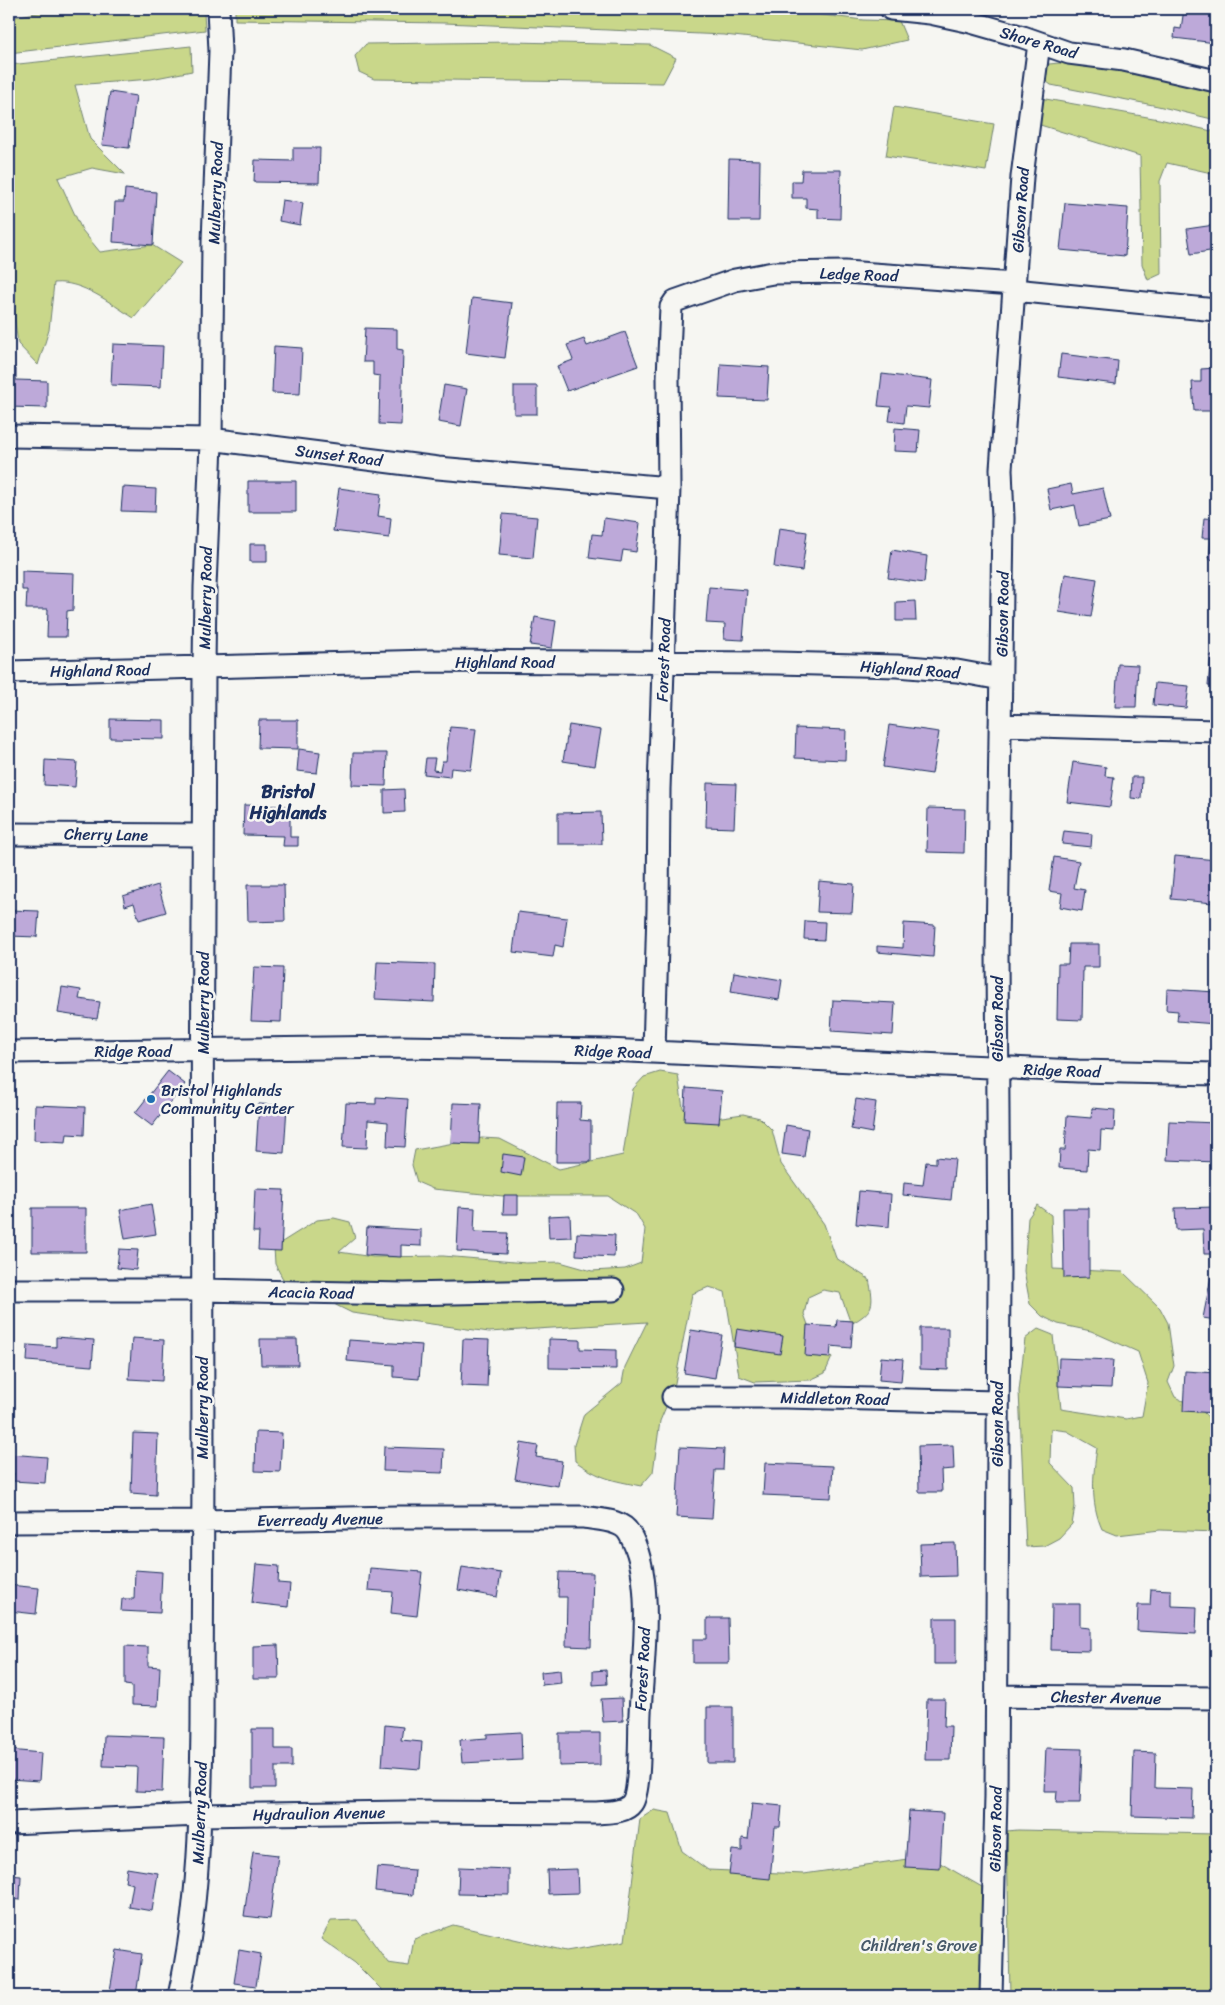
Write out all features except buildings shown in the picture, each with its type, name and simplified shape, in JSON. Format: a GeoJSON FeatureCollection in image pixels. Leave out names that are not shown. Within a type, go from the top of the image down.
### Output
{"type":"FeatureCollection","features":[{"type":"Feature","properties":{"kind":"street","name":"Mulberry Road"},"geometry":{"type":"LineString","coordinates":[[179,1996],[194,1914],[200,1815],[204,1579],[202,1290],[204,667],[213,242],[220,51],[218,9]]}},
{"type":"Feature","properties":{"kind":"street","name":"Shore Road"},"geometry":{"type":"LineString","coordinates":[[891,9],[930,13],[968,21],[1069,53],[1124,60],[1216,81]]}},
{"type":"Feature","properties":{"kind":"street","name":"Gibson Road"},"geometry":{"type":"LineString","coordinates":[[991,1996],[996,1696],[997,1067],[1000,679],[1004,518],[1002,469],[1022,177],[1039,43]]}},
{"type":"Feature","properties":{"kind":"street","name":"Ledge Road"},"geometry":{"type":"LineString","coordinates":[[705,289],[760,275],[827,272],[906,275],[1216,310]]}},
{"type":"Feature","properties":{"kind":"street","name":"Forest Road"},"geometry":{"type":"LineString","coordinates":[[654,1052],[671,308],[675,301],[705,289]]}},
{"type":"Feature","properties":{"kind":"street","name":"Sunset Road"},"geometry":{"type":"LineString","coordinates":[[9,436],[210,438],[438,468],[668,488]]}},
{"type":"Feature","properties":{"kind":"street","name":"Highland Road"},"geometry":{"type":"LineString","coordinates":[[9,672],[430,661],[897,666],[957,671],[1000,679]]}},
{"type":"Feature","properties":{"kind":"street"},"geometry":{"type":"LineString","coordinates":[[1000,725],[1216,731]]}},
{"type":"Feature","properties":{"kind":"street","name":"Cherry Lane"},"geometry":{"type":"LineString","coordinates":[[9,834],[203,835]]}},
{"type":"Feature","properties":{"kind":"street","name":"Ridge Road"},"geometry":{"type":"LineString","coordinates":[[9,1052],[401,1048],[654,1052],[997,1067],[1216,1074]]}},
{"type":"Feature","properties":{"kind":"street","name":"Acacia Road"},"geometry":{"type":"LineString","coordinates":[[9,1290],[202,1290],[404,1294],[612,1290]]}},
{"type":"Feature","properties":{"kind":"street","name":"Middleton Road"},"geometry":{"type":"LineString","coordinates":[[673,1397],[795,1397],[997,1402]]}},
{"type":"Feature","properties":{"kind":"street","name":"Everready Avenue"},"geometry":{"type":"LineString","coordinates":[[9,1522],[203,1522],[397,1517],[584,1517],[612,1522],[625,1528],[627,1531]]}},
{"type":"Feature","properties":{"kind":"street","name":"Forest Road"},"geometry":{"type":"LineString","coordinates":[[627,1531],[640,1562],[645,1599],[638,1768],[634,1801],[629,1808]]}},
{"type":"Feature","properties":{"kind":"street","name":"Chester Avenue"},"geometry":{"type":"LineString","coordinates":[[996,1696],[1216,1698]]}},
{"type":"Feature","properties":{"kind":"street","name":"Hydraulion Avenue"},"geometry":{"type":"LineString","coordinates":[[9,1823],[200,1815],[405,1812],[597,1813],[629,1808]]}},
{"type":"Feature","properties":{"kind":"green space"},"geometry":{"type":"Polygon","coordinates":[[[57,9],[202,9],[205,30],[9,53],[9,18],[57,9]]]}},
{"type":"Feature","properties":{"kind":"green space"},"geometry":{"type":"Polygon","coordinates":[[[235,9],[775,9],[863,20],[899,21],[907,40],[862,50],[724,35],[445,23],[235,20],[235,9]]]}},
{"type":"Feature","properties":{"kind":"green space"},"geometry":{"type":"Polygon","coordinates":[[[513,42],[650,45],[676,58],[663,83],[374,79],[359,72],[355,56],[366,44],[513,42]]]}},
{"type":"Feature","properties":{"kind":"green space"},"geometry":{"type":"Polygon","coordinates":[[[191,46],[192,71],[151,79],[75,85],[90,139],[125,174],[92,168],[58,178],[82,230],[100,252],[152,245],[181,263],[134,318],[86,289],[65,283],[54,283],[49,330],[38,365],[18,344],[9,280],[9,65],[191,46]]]}},
{"type":"Feature","properties":{"kind":"green space"},"geometry":{"type":"Polygon","coordinates":[[[1070,62],[1184,83],[1216,92],[1216,120],[1158,106],[1051,85],[1039,76],[1049,64],[1070,62]]]}},
{"type":"Feature","properties":{"kind":"green space"},"geometry":{"type":"Polygon","coordinates":[[[1040,98],[1159,119],[1216,132],[1216,174],[1167,163],[1160,181],[1161,274],[1148,280],[1142,264],[1140,156],[1037,124],[1040,98]]]}},
{"type":"Feature","properties":{"kind":"green space"},"geometry":{"type":"Polygon","coordinates":[[[894,107],[994,124],[986,171],[886,156],[894,107]]]}},
{"type":"Feature","properties":{"kind":"green space"},"geometry":{"type":"Polygon","coordinates":[[[660,1072],[678,1075],[683,1108],[694,1121],[743,1114],[760,1118],[772,1130],[781,1164],[824,1224],[836,1258],[869,1279],[872,1301],[865,1315],[851,1324],[840,1293],[823,1290],[808,1297],[804,1314],[810,1330],[832,1357],[825,1373],[810,1380],[755,1382],[739,1376],[725,1292],[709,1287],[692,1294],[674,1388],[660,1421],[653,1472],[641,1486],[606,1478],[592,1472],[575,1461],[574,1445],[584,1414],[622,1383],[625,1367],[647,1322],[489,1332],[352,1313],[283,1279],[275,1264],[274,1247],[317,1220],[334,1218],[350,1222],[355,1238],[339,1252],[373,1257],[443,1256],[526,1263],[560,1262],[592,1271],[625,1269],[641,1263],[645,1229],[637,1215],[608,1196],[503,1196],[433,1189],[417,1182],[412,1165],[415,1150],[482,1138],[500,1139],[559,1169],[623,1155],[633,1089],[644,1077],[660,1072]]]}},
{"type":"Feature","properties":{"kind":"green space"},"geometry":{"type":"Polygon","coordinates":[[[1037,1205],[1051,1215],[1053,1269],[1123,1272],[1160,1308],[1168,1323],[1174,1366],[1168,1382],[1175,1397],[1203,1412],[1211,1422],[1214,1430],[1216,1440],[1216,1532],[1160,1530],[1117,1535],[1102,1529],[1094,1499],[1097,1448],[1067,1431],[1051,1429],[1050,1463],[1074,1488],[1075,1507],[1072,1524],[1059,1538],[1044,1546],[1026,1547],[1019,1391],[1025,1339],[1038,1329],[1053,1335],[1061,1409],[1126,1419],[1142,1416],[1148,1383],[1138,1352],[1091,1331],[1058,1324],[1042,1316],[1030,1304],[1024,1271],[1028,1218],[1037,1205]]]}},
{"type":"Feature","properties":{"kind":"green space"},"geometry":{"type":"Polygon","coordinates":[[[654,1810],[670,1813],[682,1851],[708,1870],[804,1874],[928,1856],[982,1887],[983,1996],[428,1996],[429,1993],[388,1996],[355,1963],[321,1939],[331,1921],[357,1920],[388,1963],[409,1966],[414,1939],[453,1925],[566,1951],[625,1941],[640,1819],[654,1810]]]}},
{"type":"Feature","properties":{"kind":"green space","name":"Children's Grove"},"geometry":{"type":"Polygon","coordinates":[[[1007,1831],[1216,1834],[1216,1996],[1010,1996],[1007,1831]]]}},
{"type":"Feature","properties":{"kind":"place","name":"Bristol Highlands Community Center"},"geometry":{"type":"Point","coordinates":[151,1099]}},
{"type":"Feature","properties":{"kind":"district","name":"Bristol Highlands"},"geometry":{"type":"Point","coordinates":[288,802]}}]}
